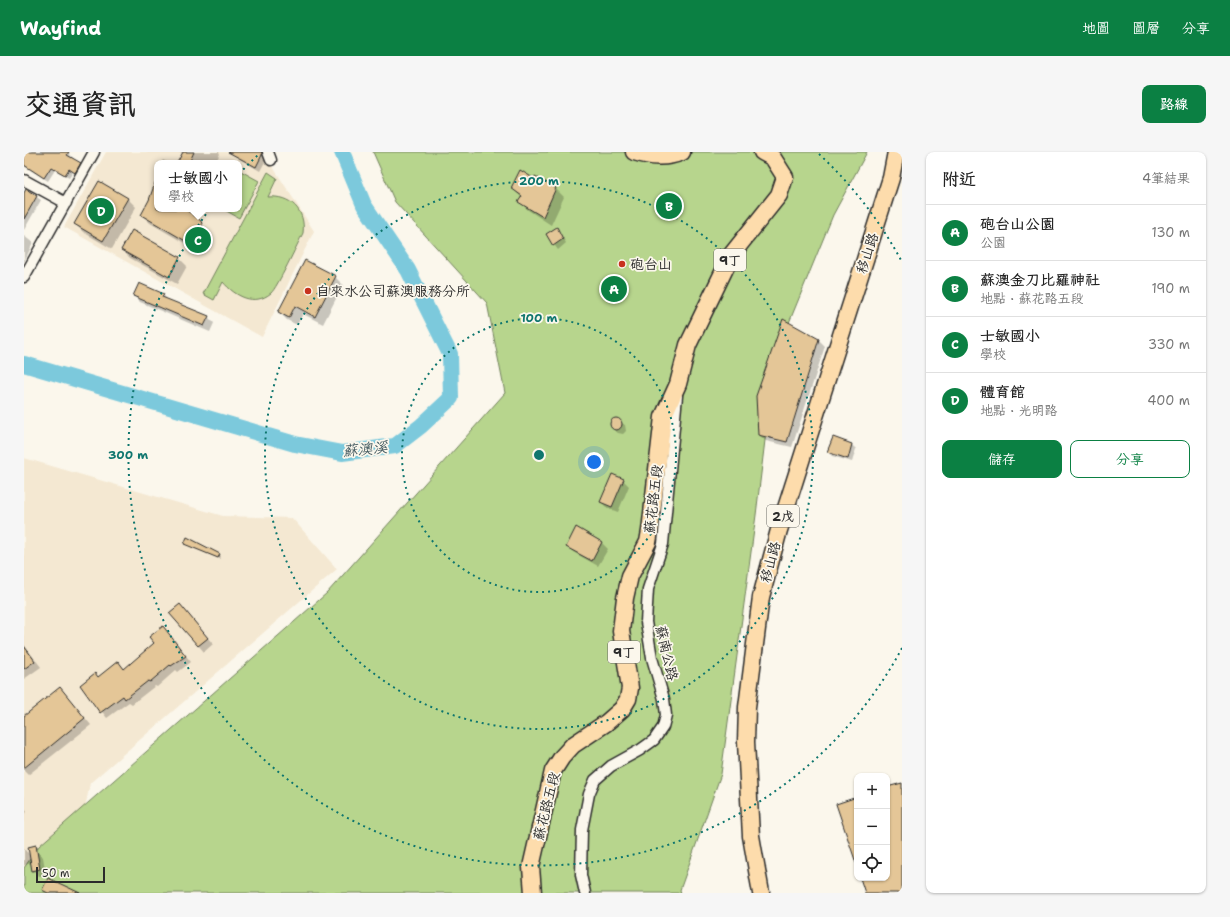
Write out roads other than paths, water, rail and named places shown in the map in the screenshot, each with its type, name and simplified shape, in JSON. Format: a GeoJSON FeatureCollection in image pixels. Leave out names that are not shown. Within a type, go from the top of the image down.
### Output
{"type":"FeatureCollection","features":[{"type":"Feature","properties":{"kind":"main road"},"geometry":{"type":"LineString","coordinates":[[634,152],[654,157],[672,156],[682,152]]}},
{"type":"Feature","properties":{"kind":"main road","name":"蘇花路五段"},"geometry":{"type":"LineString","coordinates":[[533,893],[531,867],[553,771],[562,757],[573,745],[606,723],[622,709],[628,699],[630,688],[621,630],[625,598],[630,576],[648,542],[663,417],[678,384],[688,345],[732,254],[779,195],[785,178],[773,158],[762,152]]}},
{"type":"Feature","properties":{"kind":"main road","name":"移山路"},"geometry":{"type":"LineString","coordinates":[[761,893],[751,836],[746,742],[748,694],[761,596],[778,530],[888,185],[896,152]]}},
{"type":"Feature","properties":{"kind":"street"},"geometry":{"type":"LineString","coordinates":[[24,277],[94,152]]}},
{"type":"Feature","properties":{"kind":"street"},"geometry":{"type":"LineString","coordinates":[[24,180],[66,203]]}},
{"type":"Feature","properties":{"kind":"street","name":"蘇南公路"},"geometry":{"type":"LineString","coordinates":[[586,893],[581,875],[582,830],[590,794],[596,780],[611,766],[640,750],[654,740],[663,727],[666,715],[664,699],[652,658],[646,622],[648,589],[663,544],[678,384]]}},
{"type":"Feature","properties":{"kind":"waterway","name":"蘇澳溪"},"geometry":{"type":"LineString","coordinates":[[24,364],[295,444],[342,453],[395,446],[421,426],[451,398],[450,354],[408,270],[364,205],[342,152]]}},
{"type":"Feature","properties":{"kind":"place","name":"蘇澳金刀比羅神社"},"geometry":{"type":"Point","coordinates":[669,206]}},
{"type":"Feature","properties":{"kind":"place","name":"體育館"},"geometry":{"type":"Point","coordinates":[101,211]}},
{"type":"Feature","properties":{"kind":"place","name":"士敏國小"},"geometry":{"type":"Point","coordinates":[198,240]}},
{"type":"Feature","properties":{"kind":"place","name":"砲台山"},"geometry":{"type":"Point","coordinates":[622,264]}},
{"type":"Feature","properties":{"kind":"place","name":"砲台山公園"},"geometry":{"type":"Point","coordinates":[614,289]}},
{"type":"Feature","properties":{"kind":"place","name":"自來水公司蘇澳服務分所"},"geometry":{"type":"Point","coordinates":[308,291]}}]}
